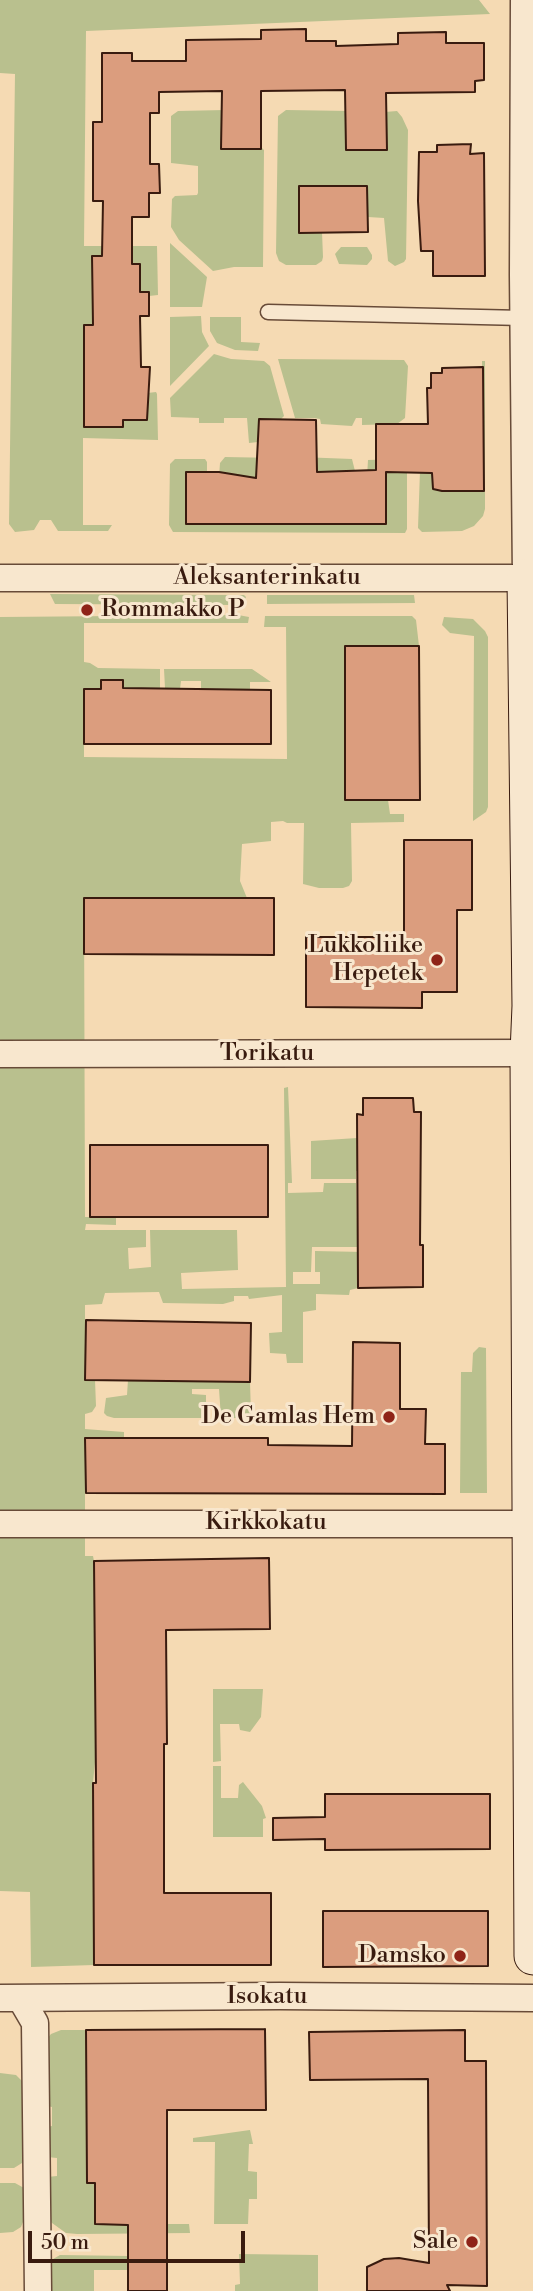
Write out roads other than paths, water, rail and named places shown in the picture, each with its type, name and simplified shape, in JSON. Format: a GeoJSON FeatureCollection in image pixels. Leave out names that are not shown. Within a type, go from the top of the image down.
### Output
{"type":"FeatureCollection","features":[{"type":"Feature","properties":{"kind":"main road"},"geometry":{"type":"LineString","coordinates":[[530,578],[533,1956]]}},
{"type":"Feature","properties":{"kind":"street"},"geometry":{"type":"LineString","coordinates":[[524,0],[523,318],[530,578]]}},
{"type":"Feature","properties":{"kind":"street","name":"Aleksanterinkatu"},"geometry":{"type":"LineString","coordinates":[[0,578],[530,578]]}},
{"type":"Feature","properties":{"kind":"street","name":"Torikatu"},"geometry":{"type":"LineString","coordinates":[[0,1054],[531,1053]]}},
{"type":"Feature","properties":{"kind":"street","name":"Kirkkokatu"},"geometry":{"type":"LineString","coordinates":[[0,1524],[532,1524]]}},
{"type":"Feature","properties":{"kind":"street"},"geometry":{"type":"LineString","coordinates":[[10,1998],[35,2024],[38,2291]]}},
{"type":"Feature","properties":{"kind":"street","name":"Isokatu"},"geometry":{"type":"LineString","coordinates":[[10,1998],[533,1998]]}},
{"type":"Feature","properties":{"kind":"lane"},"geometry":{"type":"LineString","coordinates":[[268,312],[523,318]]}},
{"type":"Feature","properties":{"kind":"place","name":"Rommakko P"},"geometry":{"type":"Point","coordinates":[87,610]}},
{"type":"Feature","properties":{"kind":"place","name":"Lukkoliike Hepetek"},"geometry":{"type":"Point","coordinates":[437,960]}},
{"type":"Feature","properties":{"kind":"place","name":"De Gamlas Hem"},"geometry":{"type":"Point","coordinates":[389,1417]}},
{"type":"Feature","properties":{"kind":"place","name":"Damsko"},"geometry":{"type":"Point","coordinates":[460,1956]}},
{"type":"Feature","properties":{"kind":"place","name":"Sale"},"geometry":{"type":"Point","coordinates":[472,2242]}}]}
